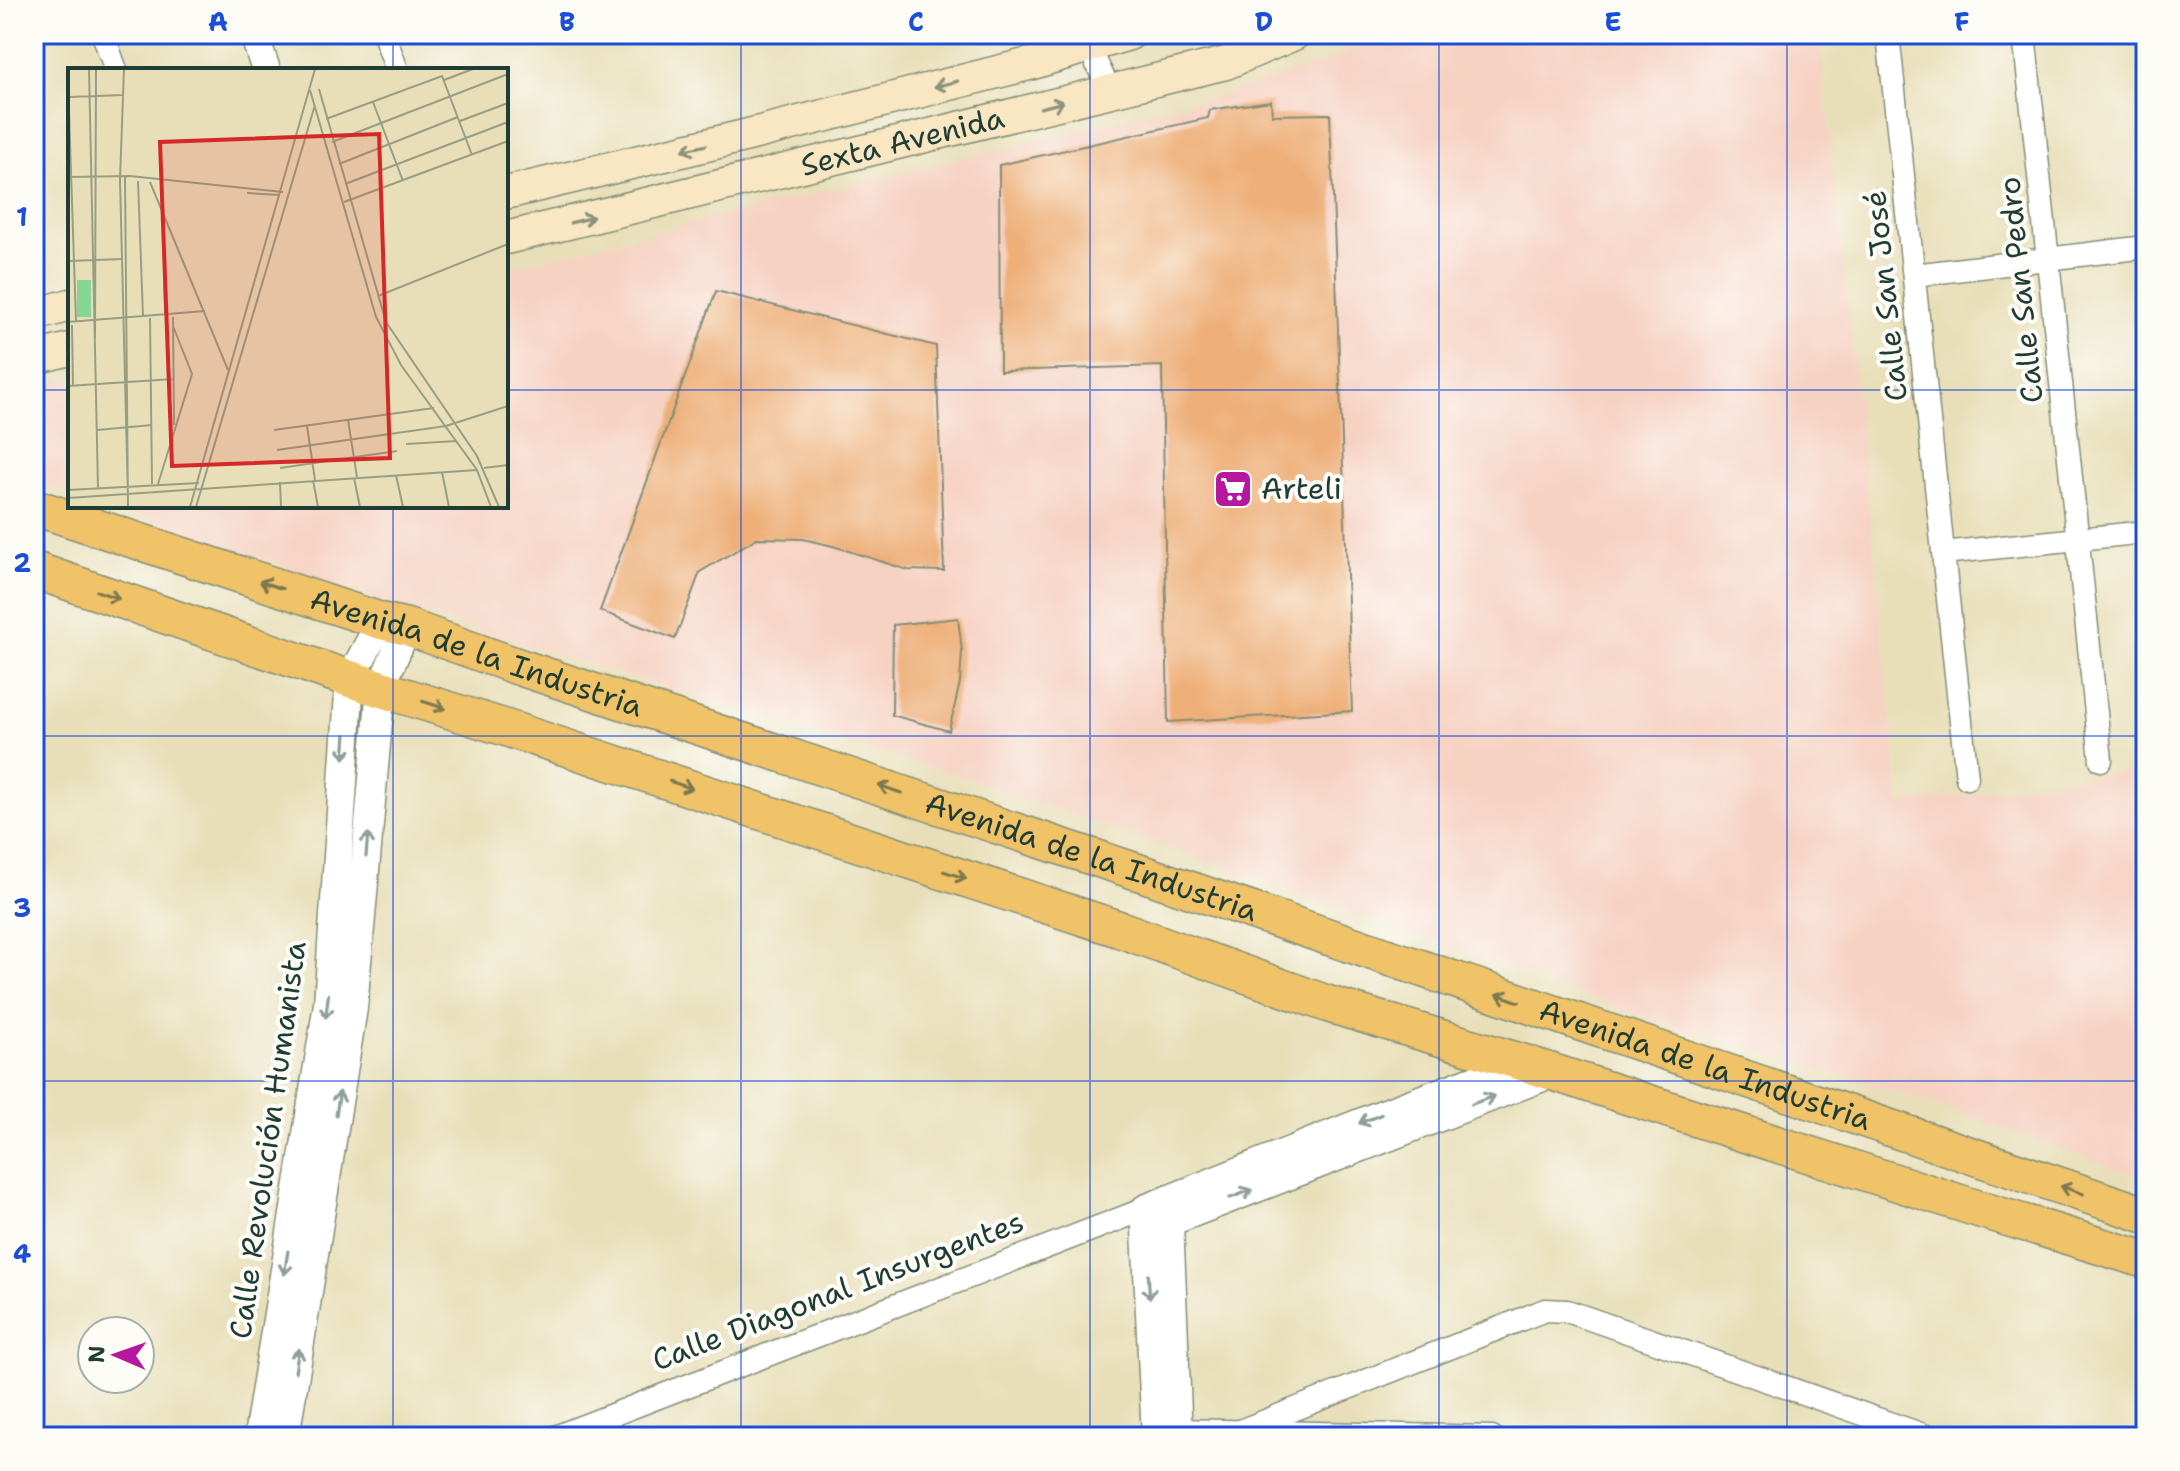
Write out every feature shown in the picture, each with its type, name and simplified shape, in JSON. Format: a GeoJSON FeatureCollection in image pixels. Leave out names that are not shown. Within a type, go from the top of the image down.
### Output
{"type":"FeatureCollection","features":[{"type":"Feature","properties":{"kind":"main road","name":"Sexta Avenida"},"geometry":{"type":"LineString","coordinates":[[508,193],[1033,63],[1085,40],[1129,34]]}},
{"type":"Feature","properties":{"kind":"main road","name":"Sexta Avenida"},"geometry":{"type":"LineString","coordinates":[[508,238],[1226,63],[1294,34]]}},
{"type":"Feature","properties":{"kind":"main road"},"geometry":{"type":"LineString","coordinates":[[34,358],[68,350]]}},
{"type":"Feature","properties":{"kind":"main road","name":"Avenida de la Industria"},"geometry":{"type":"LineString","coordinates":[[34,507],[1138,872],[2146,1215]]}},
{"type":"Feature","properties":{"kind":"main road","name":"Avenida de la Industria"},"geometry":{"type":"LineString","coordinates":[[34,570],[365,683],[1119,929],[1328,1004],[2146,1260]]}},
{"type":"Feature","properties":{"kind":"street"},"geometry":{"type":"LineString","coordinates":[[103,34],[115,68]]}},
{"type":"Feature","properties":{"kind":"street"},"geometry":{"type":"LineString","coordinates":[[254,34],[265,68]]}},
{"type":"Feature","properties":{"kind":"street"},"geometry":{"type":"LineString","coordinates":[[384,34],[396,68]]}},
{"type":"Feature","properties":{"kind":"street","name":"Calle San José"},"geometry":{"type":"LineString","coordinates":[[1888,34],[1967,778]]}},
{"type":"Feature","properties":{"kind":"street","name":"Calle San Pedro"},"geometry":{"type":"LineString","coordinates":[[2024,34],[2101,760]]}},
{"type":"Feature","properties":{"kind":"street"},"geometry":{"type":"LineString","coordinates":[[1085,40],[1110,91]]}},
{"type":"Feature","properties":{"kind":"street"},"geometry":{"type":"LineString","coordinates":[[1914,275],[2146,247]]}},
{"type":"Feature","properties":{"kind":"street"},"geometry":{"type":"LineString","coordinates":[[1943,553],[2146,532]]}},
{"type":"Feature","properties":{"kind":"street","name":"Calle Revolución Humanista"},"geometry":{"type":"LineString","coordinates":[[258,1437],[328,1004],[365,683],[394,624]]}},
{"type":"Feature","properties":{"kind":"street","name":"Calle Revolución Humanista"},"geometry":{"type":"LineString","coordinates":[[285,1437],[353,1008],[365,683]]}},
{"type":"Feature","properties":{"kind":"street","name":"Calle Diagonal Insurgentes"},"geometry":{"type":"LineString","coordinates":[[555,1437],[1157,1216],[1380,1115],[1537,1067]]}},
{"type":"Feature","properties":{"kind":"street"},"geometry":{"type":"LineString","coordinates":[[1157,1216],[1171,1435],[1240,1431],[1492,1437]]}},
{"type":"Feature","properties":{"kind":"street"},"geometry":{"type":"LineString","coordinates":[[1240,1431],[1545,1310],[1567,1311],[1929,1437]]}},
{"type":"Feature","properties":{"kind":"shaded area"},"geometry":{"type":"Polygon","coordinates":[[[1386,34],[1819,34],[1900,804],[2146,768],[2146,1179],[1923,1100],[1643,1017],[976,781],[366,596],[111,508],[508,508],[508,268],[1224,95],[1328,61],[1386,34]]]}},
{"type":"Feature","properties":{"kind":"shaded area"},"geometry":{"type":"Polygon","coordinates":[[[68,378],[68,493],[34,482],[34,384],[68,378]]]}},
{"type":"Feature","properties":{"kind":"building"},"geometry":{"type":"Polygon","coordinates":[[[1271,101],[1272,115],[1330,114],[1352,711],[1168,722],[1162,366],[1000,371],[999,165],[1208,118],[1210,110],[1271,101]]]}},
{"type":"Feature","properties":{"kind":"building"},"geometry":{"type":"Polygon","coordinates":[[[716,291],[936,346],[944,571],[908,570],[803,539],[757,538],[700,572],[675,639],[600,611],[716,291]]]}},
{"type":"Feature","properties":{"kind":"building"},"geometry":{"type":"Polygon","coordinates":[[[958,618],[962,651],[960,682],[949,731],[892,715],[893,625],[958,618]]]}},
{"type":"Feature","properties":{"kind":"place","name":"Arteli"},"geometry":{"type":"Point","coordinates":[1233,489]}}]}
